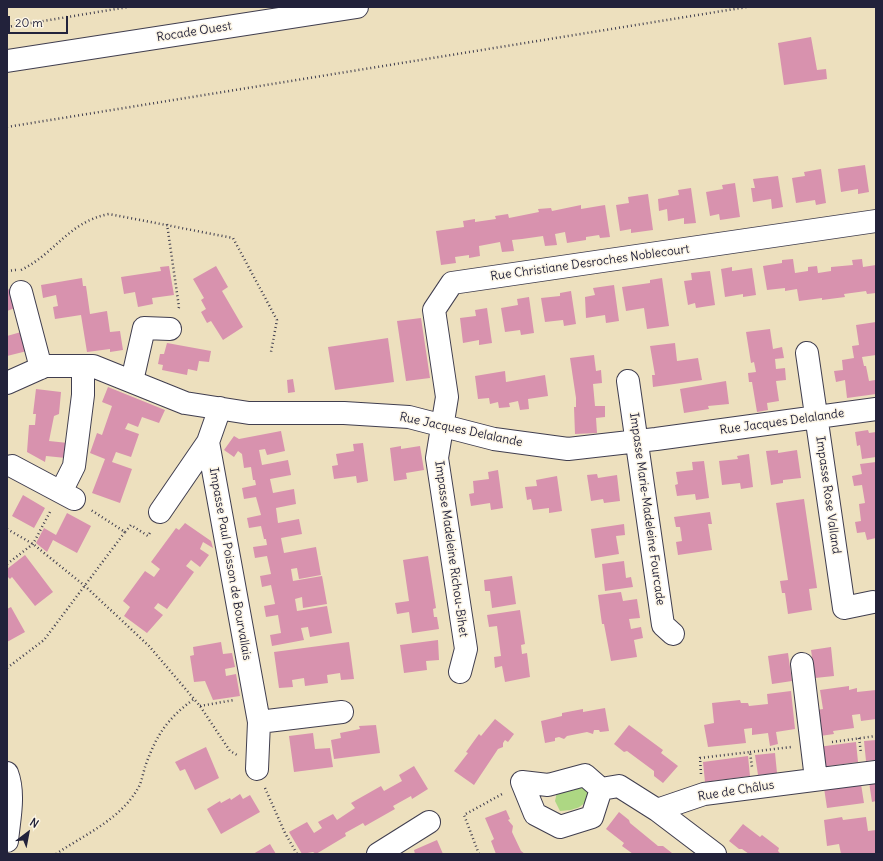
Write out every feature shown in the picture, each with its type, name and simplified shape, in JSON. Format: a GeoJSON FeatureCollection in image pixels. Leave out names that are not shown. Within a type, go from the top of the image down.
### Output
{"type":"FeatureCollection","features":[{"type":"Feature","properties":{"kind":"street","name":"Rocade Ouest"},"geometry":{"type":"LineString","coordinates":[[7,61],[357,7]]}},
{"type":"Feature","properties":{"kind":"street","name":"Rue Christiane Desroches Noblecourt"},"geometry":{"type":"LineString","coordinates":[[443,425],[447,397],[434,310],[452,283],[876,222]]}},
{"type":"Feature","properties":{"kind":"street"},"geometry":{"type":"LineString","coordinates":[[21,292],[41,368]]}},
{"type":"Feature","properties":{"kind":"street"},"geometry":{"type":"LineString","coordinates":[[132,381],[144,328],[170,329]]}},
{"type":"Feature","properties":{"kind":"street","name":"Impasse Rose Valland"},"geometry":{"type":"LineString","coordinates":[[807,353],[844,608],[873,602]]}},
{"type":"Feature","properties":{"kind":"street","name":"Rue Jacques Delalande"},"geometry":{"type":"LineString","coordinates":[[7,383],[45,366],[93,366],[185,403],[249,413],[344,412],[409,417],[494,439],[568,449],[876,409]]}},
{"type":"Feature","properties":{"kind":"street"},"geometry":{"type":"LineString","coordinates":[[12,466],[68,496],[74,466],[83,395],[83,366]]}},
{"type":"Feature","properties":{"kind":"street","name":"Impasse Marie-Madeleine Fourcade"},"geometry":{"type":"LineString","coordinates":[[628,381],[663,625],[672,634]]}},
{"type":"Feature","properties":{"kind":"street","name":"Impasse Paul Poisson de Bourvallais"},"geometry":{"type":"LineString","coordinates":[[220,408],[208,442],[259,722],[257,769]]}},
{"type":"Feature","properties":{"kind":"street","name":"Impasse Madeleine Richou-Bihet"},"geometry":{"type":"LineString","coordinates":[[443,425],[437,458],[466,649],[460,672]]}},
{"type":"Feature","properties":{"kind":"street"},"geometry":{"type":"LineString","coordinates":[[160,512],[208,442]]}},
{"type":"Feature","properties":{"kind":"street"},"geometry":{"type":"LineString","coordinates":[[802,664],[816,779]]}},
{"type":"Feature","properties":{"kind":"street"},"geometry":{"type":"LineString","coordinates":[[259,722],[342,712]]}},
{"type":"Feature","properties":{"kind":"street","name":"Rue de Châlus"},"geometry":{"type":"LineString","coordinates":[[657,810],[704,794],[876,772]]}},
{"type":"Feature","properties":{"kind":"street"},"geometry":{"type":"LineString","coordinates":[[7,773],[10,781],[11,807],[7,841]]}},
{"type":"Feature","properties":{"kind":"street"},"geometry":{"type":"LineString","coordinates":[[585,775],[601,789],[592,817],[560,827],[535,814],[522,782],[548,785],[585,775]]}},
{"type":"Feature","properties":{"kind":"street"},"geometry":{"type":"LineString","coordinates":[[601,789],[619,786],[657,810],[715,854]]}},
{"type":"Feature","properties":{"kind":"street"},"geometry":{"type":"LineString","coordinates":[[382,853],[429,822]]}},
{"type":"Feature","properties":{"kind":"path"},"geometry":{"type":"LineString","coordinates":[[7,27],[128,7]]}},
{"type":"Feature","properties":{"kind":"path"},"geometry":{"type":"LineString","coordinates":[[7,127],[747,7]]}},
{"type":"Feature","properties":{"kind":"path"},"geometry":{"type":"LineString","coordinates":[[7,270],[22,270],[38,261],[70,231],[94,217],[109,214],[167,224],[233,238],[277,320],[271,352]]}},
{"type":"Feature","properties":{"kind":"path"},"geometry":{"type":"LineString","coordinates":[[167,224],[179,307],[170,329]]}},
{"type":"Feature","properties":{"kind":"path"},"geometry":{"type":"LineString","coordinates":[[7,564],[33,544],[68,496],[125,532],[44,640],[7,668]]}},
{"type":"Feature","properties":{"kind":"path"},"geometry":{"type":"LineString","coordinates":[[7,529],[33,544],[85,586],[148,646],[200,706],[230,751],[257,769],[285,833],[297,854]]}},
{"type":"Feature","properties":{"kind":"path"},"geometry":{"type":"LineString","coordinates":[[200,706],[254,697]]}},
{"type":"Feature","properties":{"kind":"path"},"geometry":{"type":"LineString","coordinates":[[56,854],[117,814],[138,790],[146,764],[161,731],[175,712],[194,699]]}},
{"type":"Feature","properties":{"kind":"path"},"geometry":{"type":"LineString","coordinates":[[700,758],[876,736]]}},
{"type":"Feature","properties":{"kind":"path"},"geometry":{"type":"LineString","coordinates":[[750,752],[754,788]]}},
{"type":"Feature","properties":{"kind":"path"},"geometry":{"type":"LineString","coordinates":[[479,854],[464,815],[522,782]]}},
{"type":"Feature","properties":{"kind":"green space"},"geometry":{"type":"Polygon","coordinates":[[[587,787],[590,794],[588,799],[582,805],[575,809],[560,811],[555,801],[557,792],[587,787]]]}},
{"type":"Feature","properties":{"kind":"building"},"geometry":{"type":"Polygon","coordinates":[[[811,37],[817,70],[826,69],[827,79],[784,85],[778,43],[811,37]]]}},
{"type":"Feature","properties":{"kind":"building"},"geometry":{"type":"Polygon","coordinates":[[[865,165],[869,192],[858,194],[858,189],[841,192],[838,169],[865,165]]]}},
{"type":"Feature","properties":{"kind":"building"},"geometry":{"type":"Polygon","coordinates":[[[821,169],[826,203],[816,205],[815,200],[796,203],[792,178],[805,176],[804,172],[821,169]]]}},
{"type":"Feature","properties":{"kind":"building"},"geometry":{"type":"Polygon","coordinates":[[[778,176],[783,207],[772,209],[771,199],[753,202],[751,188],[755,188],[753,179],[778,176]]]}},
{"type":"Feature","properties":{"kind":"building"},"geometry":{"type":"Polygon","coordinates":[[[735,183],[740,217],[720,220],[719,214],[710,216],[706,192],[723,189],[722,185],[735,183]]]}},
{"type":"Feature","properties":{"kind":"building"},"geometry":{"type":"Polygon","coordinates":[[[691,188],[696,223],[684,224],[684,218],[668,221],[667,209],[659,211],[658,199],[679,195],[678,190],[691,188]]]}},
{"type":"Feature","properties":{"kind":"building"},"geometry":{"type":"Polygon","coordinates":[[[648,194],[653,230],[631,233],[631,229],[620,231],[616,205],[629,203],[628,197],[648,194]]]}},
{"type":"Feature","properties":{"kind":"building"},"geometry":{"type":"Polygon","coordinates":[[[581,205],[581,209],[605,205],[610,237],[600,238],[599,235],[586,237],[586,240],[567,243],[565,232],[555,234],[557,245],[545,246],[543,236],[512,240],[514,251],[502,252],[500,242],[479,246],[480,256],[469,258],[469,255],[455,257],[456,263],[441,265],[436,231],[464,227],[463,221],[475,219],[475,222],[496,219],[495,216],[508,214],[509,218],[539,212],[538,209],[551,208],[552,211],[581,205]]]}},
{"type":"Feature","properties":{"kind":"building"},"geometry":{"type":"Polygon","coordinates":[[[793,259],[795,273],[808,271],[808,267],[817,266],[818,273],[831,271],[831,267],[853,265],[852,260],[862,259],[863,267],[876,265],[876,293],[867,294],[866,291],[844,294],[845,297],[799,301],[797,289],[785,291],[785,288],[767,290],[763,266],[782,263],[782,260],[793,259]]]}},
{"type":"Feature","properties":{"kind":"building"},"geometry":{"type":"Polygon","coordinates":[[[169,266],[174,295],[152,298],[153,304],[138,307],[135,292],[124,294],[121,277],[161,271],[160,267],[169,266]]]}},
{"type":"Feature","properties":{"kind":"building"},"geometry":{"type":"Polygon","coordinates":[[[216,266],[228,287],[222,291],[243,327],[223,340],[211,321],[207,323],[201,312],[206,309],[201,300],[204,298],[193,279],[216,266]]]}},
{"type":"Feature","properties":{"kind":"building"},"geometry":{"type":"Polygon","coordinates":[[[732,267],[732,271],[752,268],[756,295],[743,297],[743,294],[725,297],[721,269],[732,267]]]}},
{"type":"Feature","properties":{"kind":"building"},"geometry":{"type":"Polygon","coordinates":[[[710,271],[715,305],[696,308],[695,303],[688,305],[684,281],[692,280],[691,273],[710,271]]]}},
{"type":"Feature","properties":{"kind":"building"},"geometry":{"type":"Polygon","coordinates":[[[82,278],[83,286],[86,286],[90,314],[107,311],[110,332],[120,331],[123,350],[110,352],[110,349],[87,352],[81,315],[55,319],[53,307],[58,306],[56,295],[43,298],[41,285],[82,278]]]}},
{"type":"Feature","properties":{"kind":"building"},"geometry":{"type":"Polygon","coordinates":[[[662,278],[669,326],[647,329],[644,308],[626,311],[622,287],[650,283],[650,280],[662,278]]]}},
{"type":"Feature","properties":{"kind":"building"},"geometry":{"type":"Polygon","coordinates":[[[614,285],[619,321],[606,323],[605,315],[586,318],[585,297],[595,295],[593,288],[614,285]]]}},
{"type":"Feature","properties":{"kind":"building"},"geometry":{"type":"Polygon","coordinates":[[[10,289],[15,308],[7,311],[7,290],[10,289]]]}},
{"type":"Feature","properties":{"kind":"building"},"geometry":{"type":"Polygon","coordinates":[[[571,291],[576,324],[564,326],[563,320],[545,322],[541,298],[560,296],[560,293],[571,291]]]}},
{"type":"Feature","properties":{"kind":"building"},"geometry":{"type":"Polygon","coordinates":[[[529,297],[534,333],[521,335],[520,330],[505,332],[501,308],[518,305],[517,299],[529,297]]]}},
{"type":"Feature","properties":{"kind":"building"},"geometry":{"type":"Polygon","coordinates":[[[487,308],[492,343],[479,345],[479,340],[463,343],[460,318],[476,316],[475,310],[487,308]]]}},
{"type":"Feature","properties":{"kind":"building"},"geometry":{"type":"Polygon","coordinates":[[[421,318],[430,378],[406,381],[397,321],[421,318]]]}},
{"type":"Feature","properties":{"kind":"building"},"geometry":{"type":"Polygon","coordinates":[[[876,322],[876,355],[862,357],[864,366],[866,366],[869,381],[875,380],[876,394],[847,398],[845,380],[836,382],[834,371],[843,370],[842,360],[854,358],[852,346],[859,345],[856,325],[876,322]]]}},
{"type":"Feature","properties":{"kind":"building"},"geometry":{"type":"Polygon","coordinates":[[[770,329],[773,349],[782,347],[784,358],[775,359],[776,369],[785,368],[786,380],[776,381],[779,401],[767,403],[768,410],[757,412],[752,382],[749,382],[748,373],[756,372],[754,362],[751,363],[746,332],[770,329]]]}},
{"type":"Feature","properties":{"kind":"building"},"geometry":{"type":"Polygon","coordinates":[[[21,332],[27,351],[7,356],[7,336],[21,332]]]}},
{"type":"Feature","properties":{"kind":"building"},"geometry":{"type":"Polygon","coordinates":[[[388,338],[394,382],[335,390],[328,347],[388,338]]]}},
{"type":"Feature","properties":{"kind":"building"},"geometry":{"type":"Polygon","coordinates":[[[167,343],[211,351],[209,362],[199,361],[197,371],[188,369],[187,375],[162,370],[163,365],[158,364],[160,354],[164,354],[167,343]]]}},
{"type":"Feature","properties":{"kind":"building"},"geometry":{"type":"Polygon","coordinates":[[[675,343],[677,361],[698,358],[702,380],[653,387],[652,375],[655,375],[650,346],[675,343]]]}},
{"type":"Feature","properties":{"kind":"building"},"geometry":{"type":"Polygon","coordinates":[[[594,355],[596,371],[601,370],[602,383],[593,384],[595,406],[605,406],[605,417],[596,418],[597,433],[575,434],[574,407],[576,407],[576,398],[570,358],[594,355]]]}},
{"type":"Feature","properties":{"kind":"building"},"geometry":{"type":"Polygon","coordinates":[[[505,371],[506,382],[545,375],[548,396],[528,399],[529,409],[520,410],[518,401],[509,403],[510,407],[499,408],[498,402],[490,404],[489,398],[478,399],[475,376],[505,371]]]}},
{"type":"Feature","properties":{"kind":"building"},"geometry":{"type":"Polygon","coordinates":[[[293,379],[295,392],[288,393],[287,380],[293,379]]]}},
{"type":"Feature","properties":{"kind":"building"},"geometry":{"type":"Polygon","coordinates":[[[726,381],[729,404],[708,406],[709,409],[684,413],[680,389],[726,381]]]}},
{"type":"Feature","properties":{"kind":"building"},"geometry":{"type":"Polygon","coordinates":[[[108,387],[165,410],[159,423],[142,417],[138,427],[128,423],[125,429],[139,434],[131,457],[116,452],[112,462],[132,469],[120,503],[92,493],[105,459],[90,453],[97,433],[102,435],[112,406],[102,402],[108,387]]]}},
{"type":"Feature","properties":{"kind":"building"},"geometry":{"type":"Polygon","coordinates":[[[36,389],[61,392],[59,414],[54,416],[49,441],[68,443],[66,458],[46,456],[45,462],[27,452],[29,425],[35,425],[36,414],[33,414],[36,389]]]}},
{"type":"Feature","properties":{"kind":"building"},"geometry":{"type":"Polygon","coordinates":[[[868,430],[869,433],[876,432],[876,457],[862,459],[860,445],[857,446],[855,432],[868,430]]]}},
{"type":"Feature","properties":{"kind":"building"},"geometry":{"type":"Polygon","coordinates":[[[281,431],[285,451],[267,455],[265,449],[259,450],[262,465],[288,460],[291,475],[270,479],[273,493],[294,489],[296,504],[276,508],[278,523],[299,519],[302,534],[281,538],[284,553],[316,547],[321,575],[299,579],[297,568],[291,569],[293,581],[322,576],[327,604],[303,608],[302,597],[295,599],[297,611],[327,606],[332,633],[310,637],[308,627],[301,628],[304,640],[272,646],[270,635],[281,633],[278,615],[266,617],[264,606],[275,604],[271,585],[262,587],[260,576],[271,574],[267,556],[255,558],[253,547],[267,545],[266,539],[264,539],[261,526],[249,528],[247,518],[261,515],[256,497],[244,499],[242,488],[256,485],[255,480],[253,480],[251,467],[244,468],[242,454],[238,451],[234,457],[224,450],[234,436],[239,439],[281,431]]]}},
{"type":"Feature","properties":{"kind":"building"},"geometry":{"type":"Polygon","coordinates":[[[363,443],[368,481],[357,483],[356,476],[334,479],[332,466],[338,465],[336,454],[354,451],[353,444],[363,443]]]}},
{"type":"Feature","properties":{"kind":"building"},"geometry":{"type":"Polygon","coordinates":[[[401,446],[401,449],[420,446],[424,470],[406,473],[407,479],[394,481],[390,448],[401,446]]]}},
{"type":"Feature","properties":{"kind":"building"},"geometry":{"type":"Polygon","coordinates":[[[778,450],[778,453],[797,450],[801,478],[783,480],[783,483],[771,485],[766,451],[778,450]]]}},
{"type":"Feature","properties":{"kind":"building"},"geometry":{"type":"Polygon","coordinates":[[[749,454],[753,487],[741,489],[740,483],[722,485],[719,461],[738,459],[737,456],[749,454]]]}},
{"type":"Feature","properties":{"kind":"building"},"geometry":{"type":"Polygon","coordinates":[[[704,461],[709,498],[696,500],[695,494],[677,496],[675,485],[678,484],[676,472],[693,470],[692,462],[704,461]]]}},
{"type":"Feature","properties":{"kind":"building"},"geometry":{"type":"Polygon","coordinates":[[[876,462],[876,538],[867,540],[865,532],[857,533],[855,522],[861,521],[859,504],[865,503],[862,485],[854,486],[852,476],[862,474],[860,464],[876,462]]]}},
{"type":"Feature","properties":{"kind":"building"},"geometry":{"type":"Polygon","coordinates":[[[498,470],[503,508],[491,510],[490,503],[471,506],[469,494],[474,493],[473,481],[489,479],[488,472],[498,470]]]}},
{"type":"Feature","properties":{"kind":"building"},"geometry":{"type":"Polygon","coordinates":[[[597,474],[598,478],[617,475],[620,501],[604,503],[603,499],[591,501],[587,475],[597,474]]]}},
{"type":"Feature","properties":{"kind":"building"},"geometry":{"type":"Polygon","coordinates":[[[557,476],[562,511],[549,513],[549,508],[533,510],[531,499],[527,500],[525,487],[537,486],[536,480],[557,476]]]}},
{"type":"Feature","properties":{"kind":"building"},"geometry":{"type":"Polygon","coordinates":[[[23,495],[45,508],[34,528],[12,516],[23,495]]]}},
{"type":"Feature","properties":{"kind":"building"},"geometry":{"type":"Polygon","coordinates":[[[804,499],[817,588],[809,589],[812,610],[788,614],[785,593],[782,593],[780,581],[788,580],[776,503],[804,499]]]}},
{"type":"Feature","properties":{"kind":"building"},"geometry":{"type":"Polygon","coordinates":[[[710,512],[712,524],[708,524],[712,550],[678,555],[676,542],[682,541],[680,527],[676,527],[674,517],[710,512]]]}},
{"type":"Feature","properties":{"kind":"building"},"geometry":{"type":"Polygon","coordinates":[[[67,513],[91,526],[77,553],[53,540],[47,552],[36,543],[44,528],[56,535],[67,513]]]}},
{"type":"Feature","properties":{"kind":"building"},"geometry":{"type":"Polygon","coordinates":[[[185,523],[211,541],[213,548],[203,542],[200,549],[209,555],[200,567],[191,560],[186,566],[194,572],[167,609],[158,603],[154,608],[163,615],[147,633],[124,616],[130,607],[123,601],[145,571],[154,577],[160,569],[151,562],[176,528],[179,530],[185,523]]]}},
{"type":"Feature","properties":{"kind":"building"},"geometry":{"type":"Polygon","coordinates":[[[624,524],[625,535],[616,536],[619,554],[595,558],[591,529],[624,524]]]}},
{"type":"Feature","properties":{"kind":"building"},"geometry":{"type":"Polygon","coordinates":[[[25,555],[53,592],[35,606],[12,577],[10,579],[7,576],[7,569],[25,555]]]}},
{"type":"Feature","properties":{"kind":"building"},"geometry":{"type":"Polygon","coordinates":[[[428,556],[436,608],[433,609],[434,617],[437,617],[439,629],[412,633],[409,612],[397,614],[395,603],[409,601],[403,560],[428,556]]]}},
{"type":"Feature","properties":{"kind":"building"},"geometry":{"type":"Polygon","coordinates":[[[624,561],[626,578],[631,577],[633,587],[605,591],[602,564],[624,561]]]}},
{"type":"Feature","properties":{"kind":"building"},"geometry":{"type":"Polygon","coordinates":[[[512,576],[516,604],[492,608],[490,591],[485,591],[484,580],[512,576]]]}},
{"type":"Feature","properties":{"kind":"building"},"geometry":{"type":"Polygon","coordinates":[[[621,592],[623,601],[637,599],[640,618],[629,619],[631,629],[641,627],[643,638],[634,640],[637,657],[611,661],[604,624],[602,624],[598,595],[621,592]]]}},
{"type":"Feature","properties":{"kind":"building"},"geometry":{"type":"Polygon","coordinates":[[[11,607],[25,632],[7,642],[7,609],[11,607]]]}},
{"type":"Feature","properties":{"kind":"building"},"geometry":{"type":"Polygon","coordinates":[[[520,610],[525,644],[521,645],[522,654],[527,653],[530,677],[505,682],[502,666],[495,668],[494,657],[501,656],[497,626],[489,627],[487,615],[520,610]]]}},
{"type":"Feature","properties":{"kind":"building"},"geometry":{"type":"Polygon","coordinates":[[[438,640],[439,660],[426,661],[427,670],[404,673],[400,645],[438,640]]]}},
{"type":"Feature","properties":{"kind":"building"},"geometry":{"type":"Polygon","coordinates":[[[221,642],[223,654],[232,653],[235,667],[225,669],[226,676],[236,674],[240,696],[213,700],[205,681],[194,682],[190,656],[194,655],[193,647],[221,642]]]}},
{"type":"Feature","properties":{"kind":"building"},"geometry":{"type":"Polygon","coordinates":[[[349,642],[354,679],[341,680],[340,673],[327,675],[328,683],[305,686],[304,678],[292,680],[293,687],[279,688],[274,652],[349,642]]]}},
{"type":"Feature","properties":{"kind":"building"},"geometry":{"type":"Polygon","coordinates":[[[831,647],[834,676],[815,678],[811,650],[831,647]]]}},
{"type":"Feature","properties":{"kind":"building"},"geometry":{"type":"Polygon","coordinates":[[[788,653],[792,681],[772,684],[768,656],[788,653]]]}},
{"type":"Feature","properties":{"kind":"building"},"geometry":{"type":"Polygon","coordinates":[[[849,686],[849,690],[857,688],[857,692],[876,690],[876,719],[861,721],[860,714],[852,715],[854,728],[833,731],[834,734],[820,736],[817,710],[823,709],[820,690],[849,686]]]}},
{"type":"Feature","properties":{"kind":"building"},"geometry":{"type":"Polygon","coordinates":[[[791,691],[795,729],[776,732],[778,744],[770,746],[768,733],[752,735],[752,728],[744,729],[746,743],[708,747],[704,725],[714,723],[712,703],[740,700],[741,703],[748,703],[749,706],[768,704],[767,694],[791,691]]]}},
{"type":"Feature","properties":{"kind":"building"},"geometry":{"type":"Polygon","coordinates":[[[605,708],[609,731],[600,732],[599,730],[594,730],[593,734],[587,732],[567,736],[564,739],[559,737],[555,738],[555,741],[545,743],[541,721],[562,716],[562,713],[583,709],[583,712],[605,708]]]}},
{"type":"Feature","properties":{"kind":"building"},"geometry":{"type":"Polygon","coordinates":[[[495,719],[514,734],[508,742],[505,740],[503,747],[498,749],[474,785],[454,771],[468,753],[466,752],[479,734],[481,736],[495,719]]]}},
{"type":"Feature","properties":{"kind":"building"},"geometry":{"type":"Polygon","coordinates":[[[376,725],[380,753],[334,759],[331,740],[341,738],[340,733],[360,729],[359,726],[376,725]]]}},
{"type":"Feature","properties":{"kind":"building"},"geometry":{"type":"Polygon","coordinates":[[[629,725],[663,750],[661,753],[678,766],[663,783],[654,776],[654,771],[627,751],[624,752],[614,744],[629,725]]]}},
{"type":"Feature","properties":{"kind":"building"},"geometry":{"type":"Polygon","coordinates":[[[313,733],[315,749],[330,748],[333,767],[294,772],[289,736],[313,733]]]}},
{"type":"Feature","properties":{"kind":"building"},"geometry":{"type":"Polygon","coordinates":[[[876,740],[876,760],[866,761],[864,741],[876,740]]]}},
{"type":"Feature","properties":{"kind":"building"},"geometry":{"type":"Polygon","coordinates":[[[856,742],[858,762],[821,767],[818,747],[856,742]]]}},
{"type":"Feature","properties":{"kind":"building"},"geometry":{"type":"Polygon","coordinates":[[[206,747],[219,778],[195,790],[185,769],[180,771],[175,762],[206,747]]]}},
{"type":"Feature","properties":{"kind":"building"},"geometry":{"type":"Polygon","coordinates":[[[775,753],[777,773],[758,775],[755,755],[775,753]]]}},
{"type":"Feature","properties":{"kind":"building"},"geometry":{"type":"Polygon","coordinates":[[[748,756],[750,776],[705,782],[703,762],[748,756]]]}},
{"type":"Feature","properties":{"kind":"building"},"geometry":{"type":"Polygon","coordinates":[[[414,766],[428,789],[412,799],[411,796],[393,806],[395,809],[365,826],[363,823],[345,833],[346,836],[316,854],[313,852],[302,854],[289,832],[307,822],[314,833],[322,828],[318,822],[333,814],[337,820],[355,808],[351,803],[381,786],[384,791],[402,781],[399,775],[414,766]]]}},
{"type":"Feature","properties":{"kind":"building"},"geometry":{"type":"Polygon","coordinates":[[[876,781],[876,801],[872,802],[869,782],[876,781]]]}},
{"type":"Feature","properties":{"kind":"building"},"geometry":{"type":"Polygon","coordinates":[[[861,784],[864,803],[827,808],[824,788],[861,784]]]}},
{"type":"Feature","properties":{"kind":"building"},"geometry":{"type":"Polygon","coordinates":[[[240,794],[243,799],[250,795],[260,812],[221,834],[207,809],[220,801],[221,803],[230,798],[231,800],[240,794]]]}},
{"type":"Feature","properties":{"kind":"building"},"geometry":{"type":"Polygon","coordinates":[[[506,810],[510,819],[508,820],[513,826],[512,832],[521,851],[525,854],[496,854],[491,841],[494,839],[485,818],[506,810]]]}},
{"type":"Feature","properties":{"kind":"building"},"geometry":{"type":"Polygon","coordinates":[[[619,812],[658,846],[663,846],[672,853],[633,854],[622,846],[624,843],[606,829],[619,812]]]}},
{"type":"Feature","properties":{"kind":"building"},"geometry":{"type":"Polygon","coordinates":[[[842,817],[843,820],[866,817],[868,831],[876,830],[876,854],[841,854],[839,844],[827,846],[824,820],[842,817]]]}},
{"type":"Feature","properties":{"kind":"building"},"geometry":{"type":"Polygon","coordinates":[[[743,824],[760,837],[762,835],[779,848],[778,851],[781,854],[749,854],[742,849],[739,849],[729,841],[743,824]]]}},
{"type":"Feature","properties":{"kind":"building"},"geometry":{"type":"Polygon","coordinates":[[[437,840],[443,854],[415,854],[414,850],[437,840]]]}},
{"type":"Feature","properties":{"kind":"building"},"geometry":{"type":"Polygon","coordinates":[[[270,844],[276,854],[253,854],[270,844]]]}}]}
